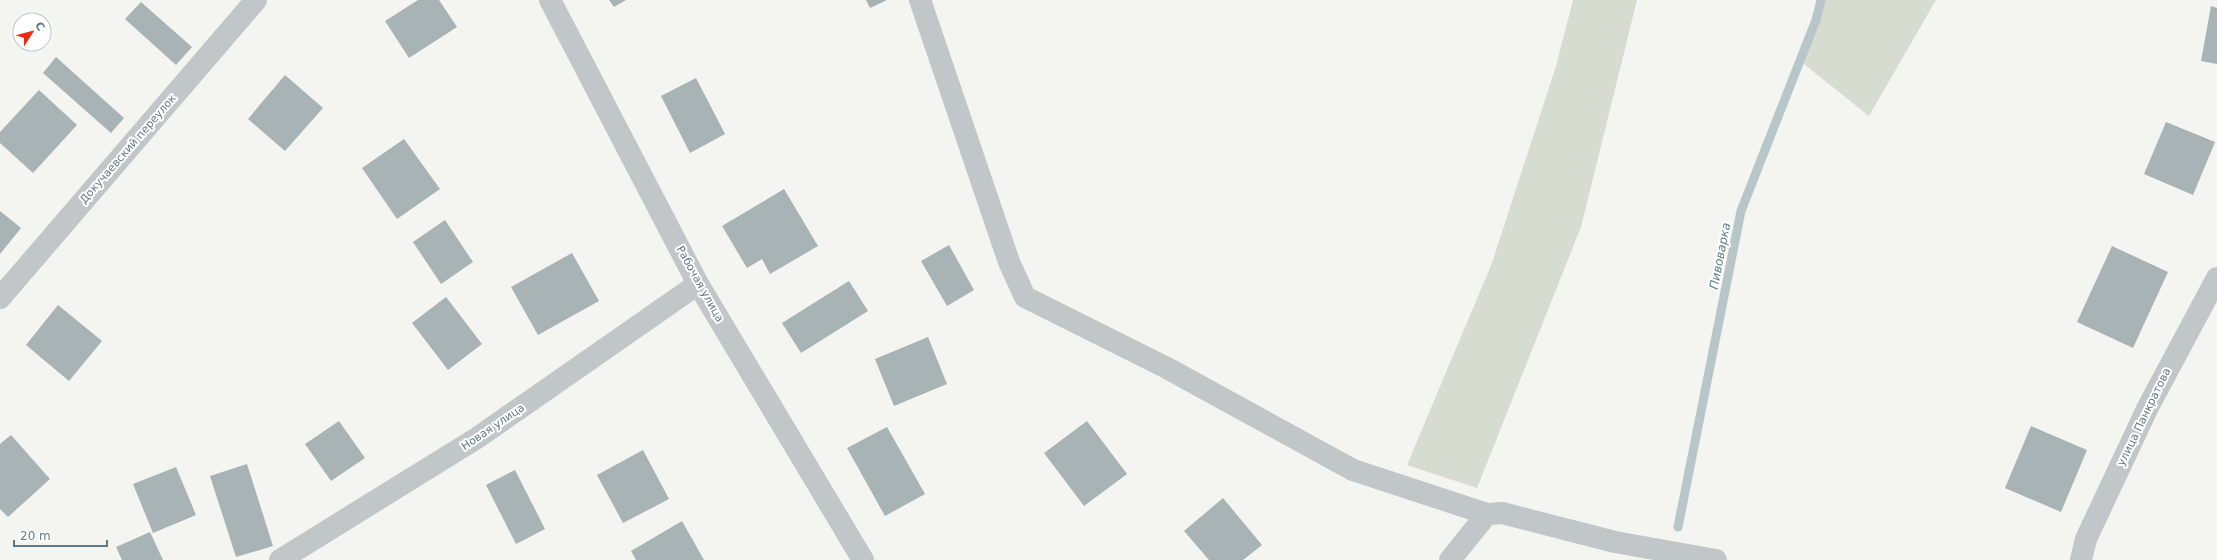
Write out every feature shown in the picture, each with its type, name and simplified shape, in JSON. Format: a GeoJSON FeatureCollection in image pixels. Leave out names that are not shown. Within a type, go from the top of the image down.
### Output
{"type":"FeatureCollection","features":[{"type":"Feature","properties":{"kind":"street","name":"Докучаевский переулок"},"geometry":{"type":"LineString","coordinates":[[3,289],[256,0]]}},
{"type":"Feature","properties":{"kind":"street","name":"Рабочая улица"},"geometry":{"type":"LineString","coordinates":[[550,0],[698,284],[863,560]]}},
{"type":"Feature","properties":{"kind":"street"},"geometry":{"type":"LineString","coordinates":[[920,0],[1009,262],[1025,296],[1167,368],[1353,470],[1487,514],[1502,513],[1615,542],[1716,560]]}},
{"type":"Feature","properties":{"kind":"street","name":"улица Панкратова"},"geometry":{"type":"LineString","coordinates":[[2081,560],[2086,539],[2148,406],[2217,278]]}},
{"type":"Feature","properties":{"kind":"street","name":"Новая улица"},"geometry":{"type":"LineString","coordinates":[[280,560],[478,438],[698,284]]}},
{"type":"Feature","properties":{"kind":"street"},"geometry":{"type":"LineString","coordinates":[[1450,560],[1487,514]]}},
{"type":"Feature","properties":{"kind":"shaded area"},"geometry":{"type":"Polygon","coordinates":[[[1573,0],[1637,0],[1581,227],[1477,488],[1407,465],[1492,263],[1556,66],[1573,0]]]}},
{"type":"Feature","properties":{"kind":"shaded area"},"geometry":{"type":"Polygon","coordinates":[[[1821,0],[1936,0],[1869,116],[1804,64],[1821,0]]]}},
{"type":"Feature","properties":{"kind":"building"},"geometry":{"type":"Polygon","coordinates":[[[418,0],[439,0],[457,27],[409,58],[385,21],[418,0]]]}},
{"type":"Feature","properties":{"kind":"building"},"geometry":{"type":"Polygon","coordinates":[[[609,0],[626,0],[614,7],[609,0]]]}},
{"type":"Feature","properties":{"kind":"building"},"geometry":{"type":"Polygon","coordinates":[[[866,0],[887,0],[870,8],[866,0]]]}},
{"type":"Feature","properties":{"kind":"building"},"geometry":{"type":"Polygon","coordinates":[[[141,2],[192,47],[176,65],[125,19],[141,2]]]}},
{"type":"Feature","properties":{"kind":"building"},"geometry":{"type":"Polygon","coordinates":[[[2211,6],[2217,8],[2217,64],[2201,61],[2211,6]]]}},
{"type":"Feature","properties":{"kind":"building"},"geometry":{"type":"Polygon","coordinates":[[[56,57],[124,118],[111,133],[43,73],[56,57]]]}},
{"type":"Feature","properties":{"kind":"building"},"geometry":{"type":"Polygon","coordinates":[[[285,75],[323,108],[285,151],[248,119],[285,75]]]}},
{"type":"Feature","properties":{"kind":"building"},"geometry":{"type":"Polygon","coordinates":[[[696,78],[725,134],[690,153],[661,96],[696,78]]]}},
{"type":"Feature","properties":{"kind":"building"},"geometry":{"type":"Polygon","coordinates":[[[39,90],[77,125],[33,173],[0,143],[0,132],[39,90]]]}},
{"type":"Feature","properties":{"kind":"building"},"geometry":{"type":"Polygon","coordinates":[[[2166,122],[2215,142],[2193,195],[2144,174],[2166,122]]]}},
{"type":"Feature","properties":{"kind":"building"},"geometry":{"type":"Polygon","coordinates":[[[404,139],[440,189],[397,219],[362,168],[404,139]]]}},
{"type":"Feature","properties":{"kind":"building"},"geometry":{"type":"Polygon","coordinates":[[[784,189],[818,246],[770,274],[762,259],[747,268],[722,226],[784,189]]]}},
{"type":"Feature","properties":{"kind":"building"},"geometry":{"type":"Polygon","coordinates":[[[0,211],[21,228],[0,254],[0,211]]]}},
{"type":"Feature","properties":{"kind":"building"},"geometry":{"type":"Polygon","coordinates":[[[445,220],[473,262],[441,284],[413,242],[445,220]]]}},
{"type":"Feature","properties":{"kind":"building"},"geometry":{"type":"Polygon","coordinates":[[[949,245],[974,290],[947,306],[921,261],[949,245]]]}},
{"type":"Feature","properties":{"kind":"building"},"geometry":{"type":"Polygon","coordinates":[[[2112,246],[2168,272],[2133,348],[2077,322],[2112,246]]]}},
{"type":"Feature","properties":{"kind":"building"},"geometry":{"type":"Polygon","coordinates":[[[572,253],[599,301],[538,335],[511,287],[572,253]]]}},
{"type":"Feature","properties":{"kind":"building"},"geometry":{"type":"Polygon","coordinates":[[[849,281],[868,311],[801,353],[782,323],[849,281]]]}},
{"type":"Feature","properties":{"kind":"building"},"geometry":{"type":"Polygon","coordinates":[[[446,297],[482,344],[448,370],[412,323],[446,297]]]}},
{"type":"Feature","properties":{"kind":"building"},"geometry":{"type":"Polygon","coordinates":[[[58,305],[102,341],[69,381],[26,345],[58,305]]]}},
{"type":"Feature","properties":{"kind":"building"},"geometry":{"type":"Polygon","coordinates":[[[928,337],[947,384],[894,406],[875,359],[928,337]]]}},
{"type":"Feature","properties":{"kind":"building"},"geometry":{"type":"Polygon","coordinates":[[[339,421],[365,458],[331,481],[305,444],[339,421]]]}},
{"type":"Feature","properties":{"kind":"building"},"geometry":{"type":"Polygon","coordinates":[[[1087,421],[1127,474],[1084,506],[1044,453],[1087,421]]]}},
{"type":"Feature","properties":{"kind":"building"},"geometry":{"type":"Polygon","coordinates":[[[2031,426],[2087,450],[2061,512],[2005,488],[2031,426]]]}},
{"type":"Feature","properties":{"kind":"building"},"geometry":{"type":"Polygon","coordinates":[[[887,427],[925,494],[885,516],[847,448],[887,427]]]}},
{"type":"Feature","properties":{"kind":"building"},"geometry":{"type":"Polygon","coordinates":[[[11,435],[50,479],[8,517],[0,509],[0,444],[11,435]]]}},
{"type":"Feature","properties":{"kind":"building"},"geometry":{"type":"Polygon","coordinates":[[[643,450],[669,499],[623,523],[597,475],[643,450]]]}},
{"type":"Feature","properties":{"kind":"building"},"geometry":{"type":"Polygon","coordinates":[[[247,464],[273,546],[236,557],[210,476],[247,464]]]}},
{"type":"Feature","properties":{"kind":"building"},"geometry":{"type":"Polygon","coordinates":[[[176,467],[196,515],[153,533],[133,484],[176,467]]]}},
{"type":"Feature","properties":{"kind":"building"},"geometry":{"type":"Polygon","coordinates":[[[515,470],[545,529],[516,544],[486,485],[515,470]]]}},
{"type":"Feature","properties":{"kind":"building"},"geometry":{"type":"Polygon","coordinates":[[[1223,498],[1262,545],[1243,560],[1209,560],[1184,531],[1223,498]]]}},
{"type":"Feature","properties":{"kind":"building"},"geometry":{"type":"Polygon","coordinates":[[[682,521],[704,560],[636,560],[631,551],[682,521]]]}},
{"type":"Feature","properties":{"kind":"building"},"geometry":{"type":"Polygon","coordinates":[[[150,532],[163,560],[122,560],[116,547],[150,532]]]}},
{"type":"Feature","properties":{"kind":"waterway","name":"Пивоварка"},"geometry":{"type":"LineString","coordinates":[[1678,527],[1741,211],[1816,20],[1821,0]]}}]}
